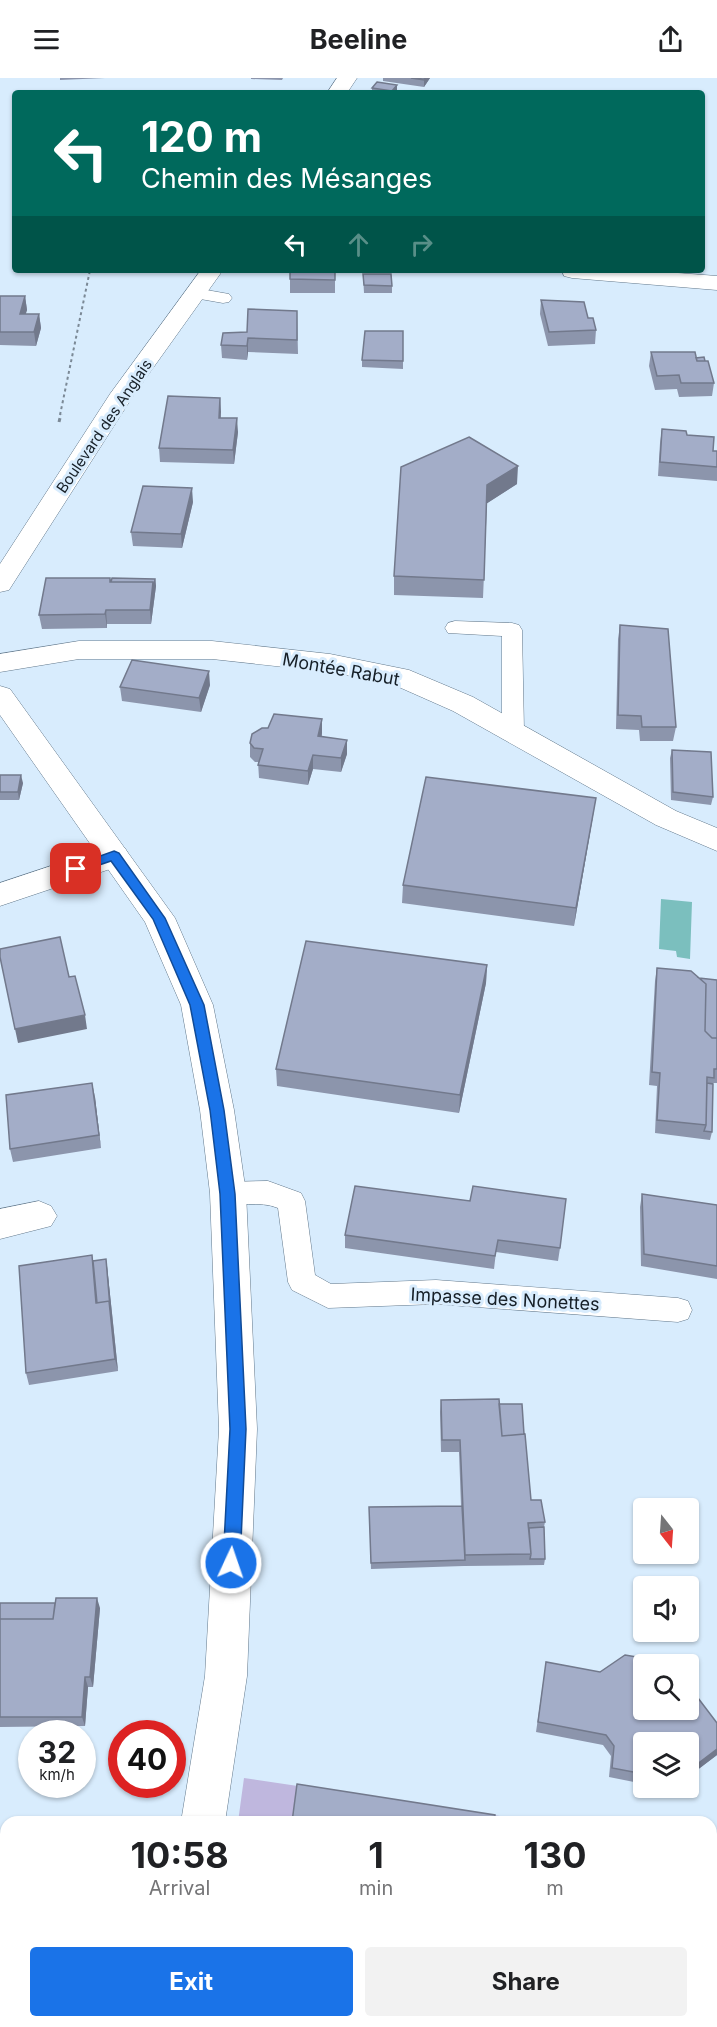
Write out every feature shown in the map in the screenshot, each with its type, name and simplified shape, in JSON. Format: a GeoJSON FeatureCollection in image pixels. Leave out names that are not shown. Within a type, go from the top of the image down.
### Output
{"type":"FeatureCollection","features":[{"type":"Feature","properties":{"kind":"street","name":"Boulevard des Anglais"},"geometry":{"type":"LineString","coordinates":[[0,584],[122,394],[210,273]]}},
{"type":"Feature","properties":{"kind":"street"},"geometry":{"type":"LineString","coordinates":[[622,273],[717,283]]}},
{"type":"Feature","properties":{"kind":"street","name":"Montée Rabut"},"geometry":{"type":"LineString","coordinates":[[0,663],[79,650],[212,650],[330,663],[399,676],[463,704],[666,818],[717,840]]}},
{"type":"Feature","properties":{"kind":"street"},"geometry":{"type":"LineString","coordinates":[[0,695],[159,918],[197,1005],[217,1110],[228,1194],[237,1441],[226,1676],[204,1816]]}},
{"type":"Feature","properties":{"kind":"street"},"geometry":{"type":"LineString","coordinates":[[0,895],[114,856]]}},
{"type":"Feature","properties":{"kind":"street"},"geometry":{"type":"LineString","coordinates":[[0,1224],[39,1216]]}},
{"type":"Feature","properties":{"kind":"lane"},"geometry":{"type":"LineString","coordinates":[[195,293],[224,298]]}},
{"type":"Feature","properties":{"kind":"lane"},"geometry":{"type":"LineString","coordinates":[[455,628],[512,630],[513,732]]}},
{"type":"Feature","properties":{"kind":"lane","name":"Impasse des Nonettes"},"geometry":{"type":"LineString","coordinates":[[228,1194],[268,1192],[291,1201],[302,1282],[328,1296],[436,1292],[678,1310]]}},
{"type":"Feature","properties":{"kind":"path"},"geometry":{"type":"LineString","coordinates":[[58,425],[89,273]]}},
{"type":"Feature","properties":{"kind":"shaded area"},"geometry":{"type":"Polygon","coordinates":[[[661,899],[692,902],[690,959],[677,957],[676,951],[659,949],[661,899]]]}},
{"type":"Feature","properties":{"kind":"shaded area"},"geometry":{"type":"Polygon","coordinates":[[[244,1778],[500,1816],[239,1816],[244,1778]]]}},
{"type":"Feature","properties":{"kind":"building"},"geometry":{"type":"Polygon","coordinates":[[[377,82],[397,85],[393,90],[372,88],[377,82]]]}},
{"type":"Feature","properties":{"kind":"building"},"geometry":{"type":"Polygon","coordinates":[[[290,273],[335,273],[335,280],[290,279],[290,273]]]}},
{"type":"Feature","properties":{"kind":"building"},"geometry":{"type":"Polygon","coordinates":[[[363,274],[391,274],[392,286],[364,285],[363,274]]]}},
{"type":"Feature","properties":{"kind":"building"},"geometry":{"type":"Polygon","coordinates":[[[0,296],[25,296],[20,314],[39,314],[34,332],[0,332],[0,296]]]}},
{"type":"Feature","properties":{"kind":"building"},"geometry":{"type":"Polygon","coordinates":[[[541,300],[584,302],[588,318],[593,318],[596,330],[549,332],[541,300]]]}},
{"type":"Feature","properties":{"kind":"building"},"geometry":{"type":"Polygon","coordinates":[[[248,309],[297,311],[297,340],[248,338],[247,346],[221,345],[223,333],[247,332],[248,309]]]}},
{"type":"Feature","properties":{"kind":"building"},"geometry":{"type":"Polygon","coordinates":[[[365,331],[403,331],[403,361],[362,360],[365,331]]]}},
{"type":"Feature","properties":{"kind":"building"},"geometry":{"type":"Polygon","coordinates":[[[651,352],[695,352],[697,361],[708,361],[714,383],[681,383],[679,375],[657,376],[651,352]]]}},
{"type":"Feature","properties":{"kind":"building"},"geometry":{"type":"Polygon","coordinates":[[[704,357],[705,361],[697,361],[696,358],[704,357]]]}},
{"type":"Feature","properties":{"kind":"building"},"geometry":{"type":"Polygon","coordinates":[[[168,396],[220,398],[219,418],[237,418],[233,450],[159,448],[168,396]]]}},
{"type":"Feature","properties":{"kind":"building"},"geometry":{"type":"Polygon","coordinates":[[[662,429],[686,431],[687,435],[714,437],[713,451],[717,451],[717,467],[660,462],[662,429]]]}},
{"type":"Feature","properties":{"kind":"building"},"geometry":{"type":"Polygon","coordinates":[[[469,437],[518,466],[487,485],[484,580],[394,576],[401,467],[469,437]]]}},
{"type":"Feature","properties":{"kind":"building"},"geometry":{"type":"Polygon","coordinates":[[[143,486],[192,488],[181,534],[131,532],[143,486]]]}},
{"type":"Feature","properties":{"kind":"building"},"geometry":{"type":"Polygon","coordinates":[[[46,578],[110,578],[110,582],[153,582],[150,610],[106,610],[105,614],[39,615],[46,578]]]}},
{"type":"Feature","properties":{"kind":"building"},"geometry":{"type":"Polygon","coordinates":[[[112,578],[155,579],[154,588],[153,582],[111,582],[112,578]]]}},
{"type":"Feature","properties":{"kind":"building"},"geometry":{"type":"Polygon","coordinates":[[[620,625],[668,629],[676,727],[642,727],[641,716],[618,715],[620,625]]]}},
{"type":"Feature","properties":{"kind":"building"},"geometry":{"type":"Polygon","coordinates":[[[132,660],[209,671],[199,698],[120,687],[132,660]]]}},
{"type":"Feature","properties":{"kind":"building"},"geometry":{"type":"Polygon","coordinates":[[[274,714],[322,719],[318,736],[347,740],[341,758],[313,755],[308,771],[258,765],[263,749],[254,748],[250,743],[252,734],[262,728],[268,728],[274,714]]]}},
{"type":"Feature","properties":{"kind":"building"},"geometry":{"type":"Polygon","coordinates":[[[672,750],[711,752],[713,797],[673,792],[672,750]]]}},
{"type":"Feature","properties":{"kind":"building"},"geometry":{"type":"Polygon","coordinates":[[[0,775],[21,775],[18,792],[0,792],[0,775]]]}},
{"type":"Feature","properties":{"kind":"building"},"geometry":{"type":"Polygon","coordinates":[[[426,777],[596,798],[576,908],[403,885],[426,777]]]}},
{"type":"Feature","properties":{"kind":"building"},"geometry":{"type":"Polygon","coordinates":[[[60,937],[69,977],[75,976],[85,1015],[15,1029],[0,949],[60,937]]]}},
{"type":"Feature","properties":{"kind":"building"},"geometry":{"type":"Polygon","coordinates":[[[306,941],[487,965],[460,1095],[276,1069],[306,941]]]}},
{"type":"Feature","properties":{"kind":"building"},"geometry":{"type":"Polygon","coordinates":[[[657,968],[691,971],[706,984],[705,1031],[712,1038],[717,1038],[717,1069],[714,1069],[714,1078],[707,1077],[706,1125],[657,1120],[660,1073],[652,1072],[657,968]]]}},
{"type":"Feature","properties":{"kind":"building"},"geometry":{"type":"Polygon","coordinates":[[[699,978],[717,980],[717,1038],[712,1038],[705,1031],[706,984],[699,978]]]}},
{"type":"Feature","properties":{"kind":"building"},"geometry":{"type":"Polygon","coordinates":[[[92,1083],[99,1135],[10,1149],[6,1095],[92,1083]]]}},
{"type":"Feature","properties":{"kind":"building"},"geometry":{"type":"Polygon","coordinates":[[[707,1083],[713,1084],[712,1132],[704,1131],[707,1083]]]}},
{"type":"Feature","properties":{"kind":"building"},"geometry":{"type":"Polygon","coordinates":[[[355,1186],[470,1201],[473,1186],[566,1199],[560,1248],[498,1240],[495,1256],[345,1235],[355,1186]]]}},
{"type":"Feature","properties":{"kind":"building"},"geometry":{"type":"Polygon","coordinates":[[[642,1194],[717,1205],[717,1266],[644,1254],[642,1194]]]}},
{"type":"Feature","properties":{"kind":"building"},"geometry":{"type":"Polygon","coordinates":[[[92,1255],[96,1303],[109,1301],[115,1359],[26,1373],[19,1266],[92,1255]]]}},
{"type":"Feature","properties":{"kind":"building"},"geometry":{"type":"Polygon","coordinates":[[[106,1259],[110,1307],[109,1301],[97,1303],[93,1261],[106,1259]]]}},
{"type":"Feature","properties":{"kind":"building"},"geometry":{"type":"Polygon","coordinates":[[[499,1399],[502,1436],[525,1434],[531,1500],[541,1500],[545,1522],[528,1523],[531,1554],[465,1555],[460,1440],[442,1440],[441,1400],[499,1399]]]}},
{"type":"Feature","properties":{"kind":"building"},"geometry":{"type":"Polygon","coordinates":[[[499,1404],[522,1404],[524,1434],[502,1436],[499,1404]]]}},
{"type":"Feature","properties":{"kind":"building"},"geometry":{"type":"Polygon","coordinates":[[[462,1506],[465,1560],[371,1563],[369,1507],[462,1506]]]}},
{"type":"Feature","properties":{"kind":"building"},"geometry":{"type":"Polygon","coordinates":[[[544,1527],[545,1559],[530,1559],[529,1528],[544,1527]]]}},
{"type":"Feature","properties":{"kind":"building"},"geometry":{"type":"Polygon","coordinates":[[[56,1598],[97,1598],[90,1677],[85,1677],[82,1717],[0,1717],[0,1619],[53,1619],[56,1598]]]}},
{"type":"Feature","properties":{"kind":"building"},"geometry":{"type":"Polygon","coordinates":[[[0,1603],[55,1603],[53,1619],[0,1619],[0,1603]]]}},
{"type":"Feature","properties":{"kind":"building"},"geometry":{"type":"Polygon","coordinates":[[[625,1655],[633,1656],[633,1720],[699,1720],[699,1699],[717,1723],[717,1749],[699,1763],[699,1732],[633,1732],[633,1772],[612,1768],[614,1746],[606,1735],[538,1722],[546,1662],[600,1672],[625,1655]]]}},
{"type":"Feature","properties":{"kind":"building"},"geometry":{"type":"Polygon","coordinates":[[[297,1784],[495,1815],[495,1816],[293,1816],[297,1784]]]}},
{"type":"Feature","properties":{"kind":"route"},"geometry":{"type":"LineString","coordinates":[[76,869],[114,856],[159,918],[197,1005],[217,1110],[228,1194],[238,1429],[231,1563]]}}]}
